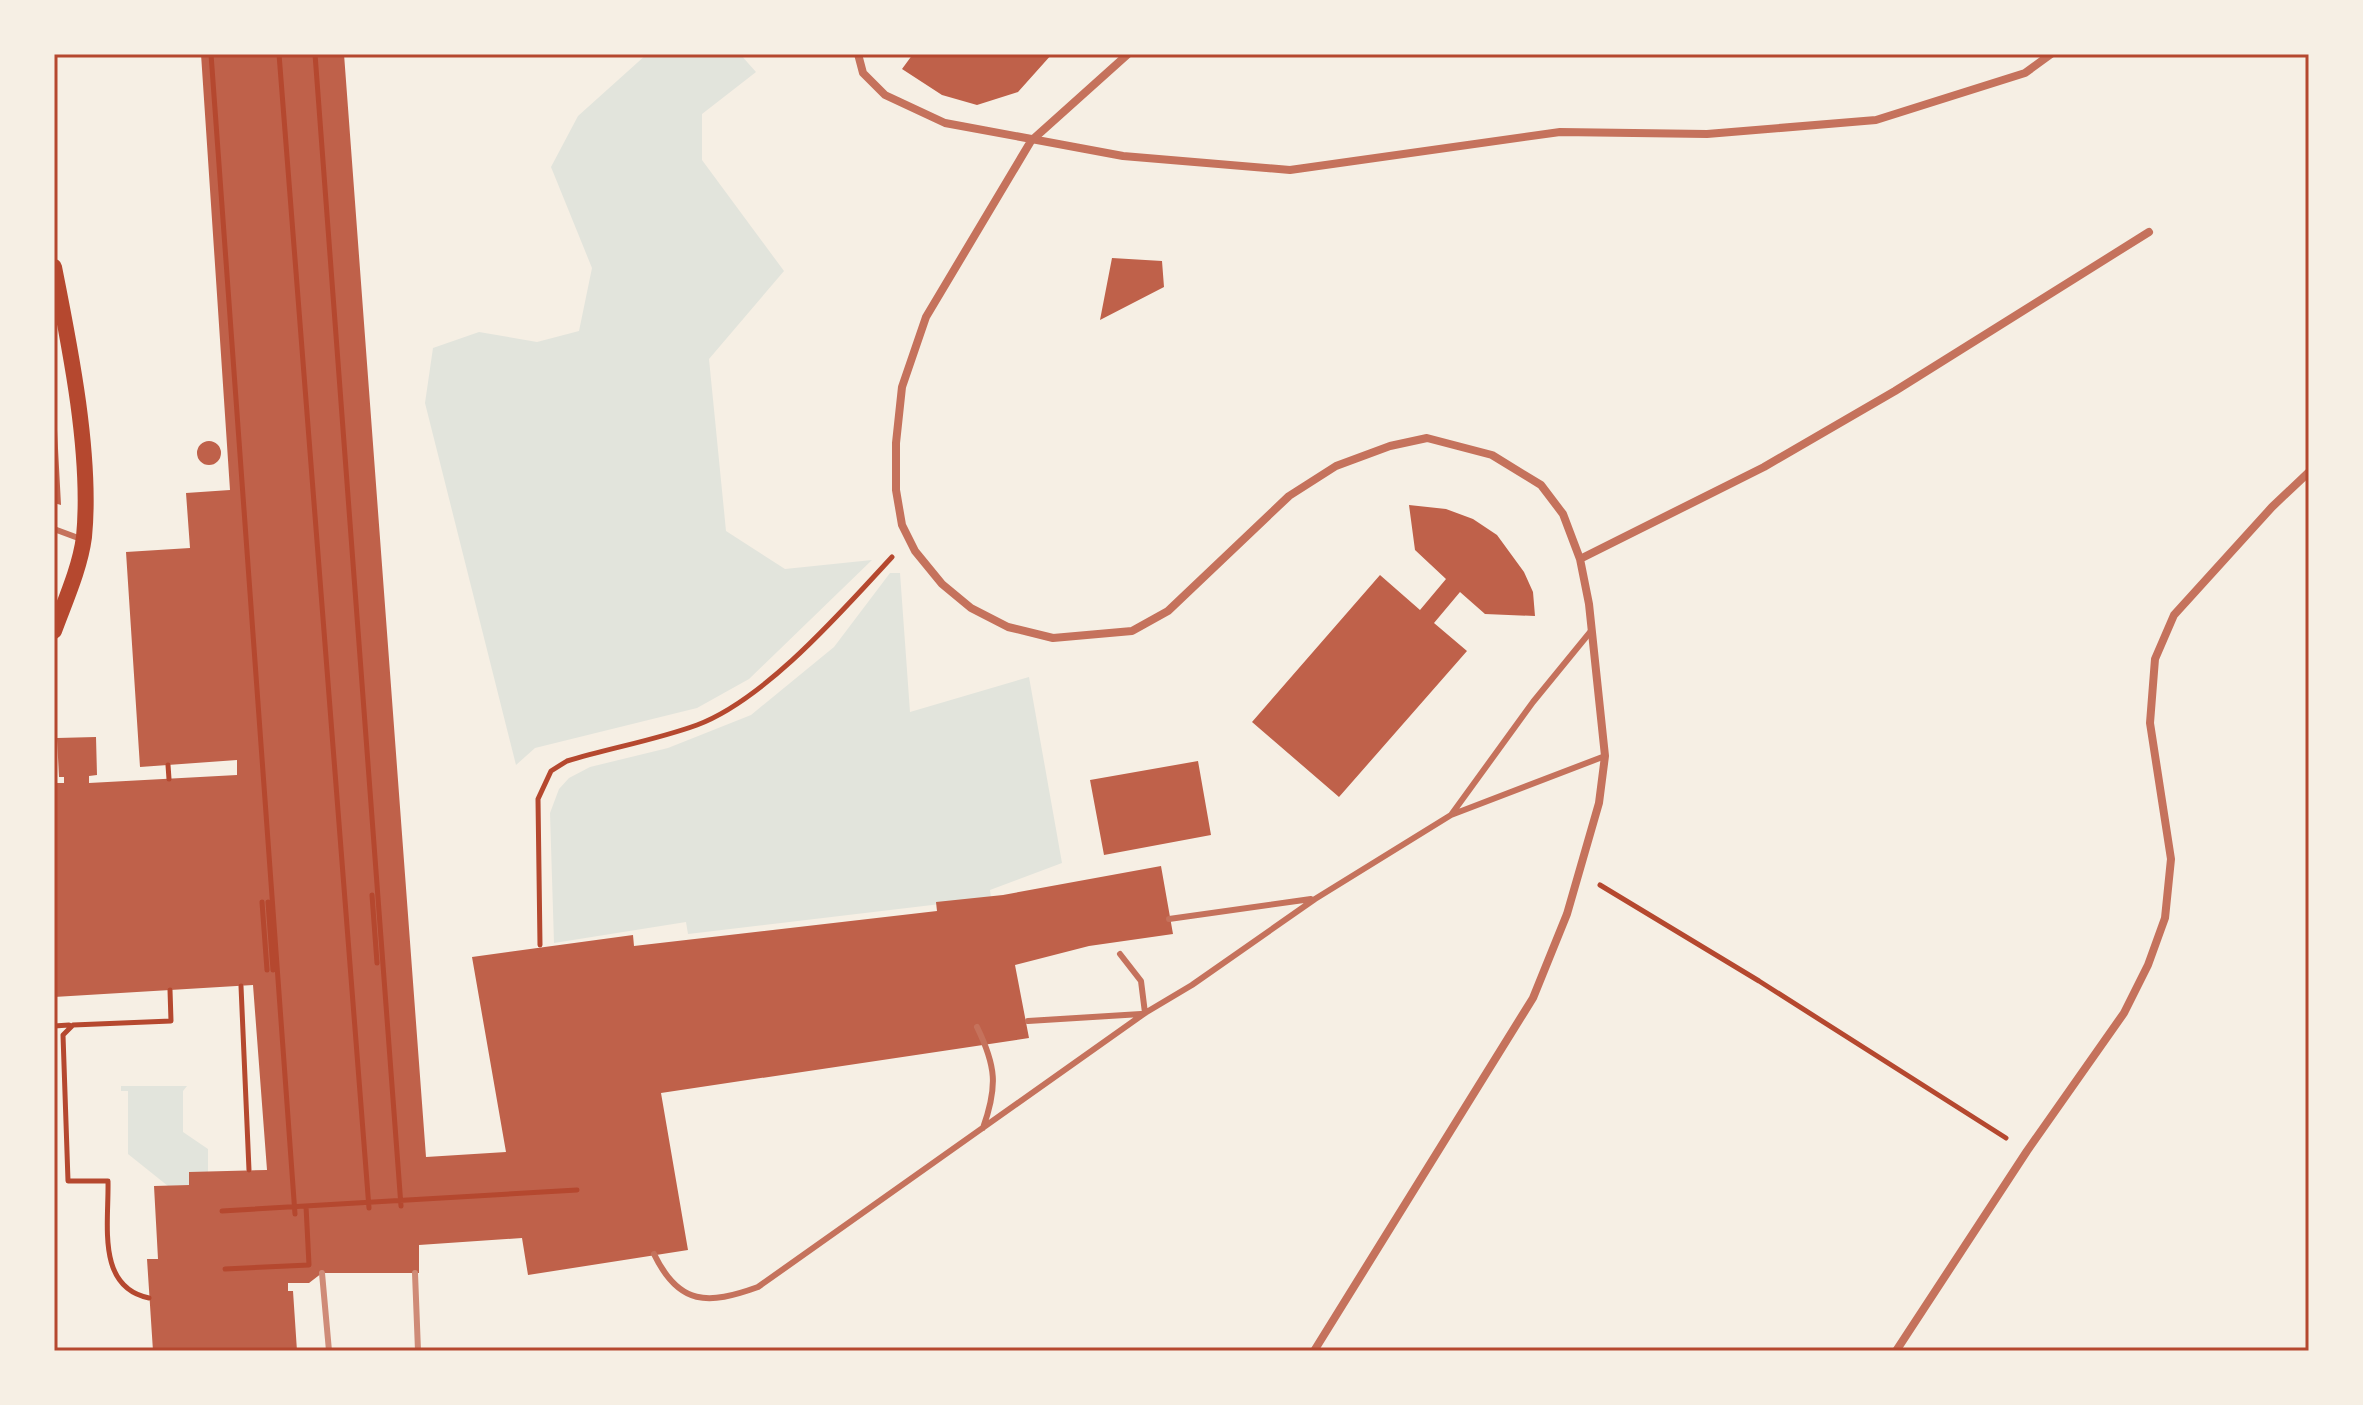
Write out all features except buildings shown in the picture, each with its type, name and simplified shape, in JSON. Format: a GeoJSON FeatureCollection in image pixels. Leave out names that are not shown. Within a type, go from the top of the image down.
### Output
{"type":"FeatureCollection","features":[{"type":"Feature","properties":{"kind":"main road"},"geometry":{"type":"LineString","coordinates":[[54,267],[72,357],[85,499],[83,540],[54,631]]}},
{"type":"Feature","properties":{"kind":"street"},"geometry":{"type":"LineString","coordinates":[[858,54],[863,73],[885,95],[945,123],[1123,156],[1290,170],[1560,132],[1707,134],[1876,120],[2025,73],[2051,54]]}},
{"type":"Feature","properties":{"kind":"street"},"geometry":{"type":"LineString","coordinates":[[1128,54],[1031,141],[926,317],[902,387],[896,443],[896,490],[902,525],[915,551],[942,584],[971,608],[1008,627],[1053,638],[1132,631],[1168,611],[1289,496],[1336,466],[1390,446],[1427,438],[1492,455],[1541,485],[1563,514],[1580,559],[1589,604],[1605,756],[1599,803],[1580,874],[1533,998],[1314,1351]]}},
{"type":"Feature","properties":{"kind":"street"},"geometry":{"type":"LineString","coordinates":[[1580,559],[1816,437],[2149,232]]}},
{"type":"Feature","properties":{"kind":"street"},"geometry":{"type":"LineString","coordinates":[[1896,1351],[2027,1151],[2124,1013],[2148,965],[2165,918],[2171,859],[2150,723],[2155,659],[2174,615],[2272,507],[2309,472]]}},
{"type":"Feature","properties":{"kind":"lane"},"geometry":{"type":"LineString","coordinates":[[54,529],[83,540]]}},
{"type":"Feature","properties":{"kind":"lane"},"geometry":{"type":"LineString","coordinates":[[1451,815],[1533,702],[1591,631]]}},
{"type":"Feature","properties":{"kind":"lane"},"geometry":{"type":"LineString","coordinates":[[654,1254],[664,1275],[681,1293],[702,1299],[733,1296],[758,1287],[1145,1013],[1192,985],[1315,899],[1451,815],[1605,756]]}},
{"type":"Feature","properties":{"kind":"lane"},"geometry":{"type":"LineString","coordinates":[[1169,919],[1315,899]]}},
{"type":"Feature","properties":{"kind":"lane"},"geometry":{"type":"LineString","coordinates":[[1120,954],[1141,981],[1145,1013]]}},
{"type":"Feature","properties":{"kind":"lane"},"geometry":{"type":"LineString","coordinates":[[1028,1021],[1145,1013]]}},
{"type":"Feature","properties":{"kind":"lane"},"geometry":{"type":"LineString","coordinates":[[977,1027],[993,1059],[994,1085],[983,1128]]}},
{"type":"Feature","properties":{"kind":"path"},"geometry":{"type":"LineString","coordinates":[[211,54],[295,1214]]}},
{"type":"Feature","properties":{"kind":"path"},"geometry":{"type":"LineString","coordinates":[[279,54],[369,1208]]}},
{"type":"Feature","properties":{"kind":"path"},"geometry":{"type":"LineString","coordinates":[[315,54],[401,1206]]}},
{"type":"Feature","properties":{"kind":"path"},"geometry":{"type":"LineString","coordinates":[[540,945],[538,799],[551,771],[567,761],[698,725],[729,709],[826,629],[909,539]]}},
{"type":"Feature","properties":{"kind":"path"},"geometry":{"type":"LineString","coordinates":[[168,765],[169,779]]}},
{"type":"Feature","properties":{"kind":"path"},"geometry":{"type":"LineString","coordinates":[[1580,874],[1759,981],[2027,1151]]}},
{"type":"Feature","properties":{"kind":"path"},"geometry":{"type":"LineString","coordinates":[[372,895],[377,963]]}},
{"type":"Feature","properties":{"kind":"path"},"geometry":{"type":"LineString","coordinates":[[265,902],[270,970]]}},
{"type":"Feature","properties":{"kind":"path"},"geometry":{"type":"LineString","coordinates":[[241,986],[249,1170]]}},
{"type":"Feature","properties":{"kind":"path"},"geometry":{"type":"LineString","coordinates":[[54,1026],[171,1021],[170,990]]}},
{"type":"Feature","properties":{"kind":"path"},"geometry":{"type":"LineString","coordinates":[[73,1025],[63,1035],[68,1181],[108,1181],[109,1250],[113,1273],[132,1295],[149,1298]]}},
{"type":"Feature","properties":{"kind":"path"},"geometry":{"type":"LineString","coordinates":[[222,1211],[577,1190]]}},
{"type":"Feature","properties":{"kind":"path"},"geometry":{"type":"LineString","coordinates":[[225,1269],[309,1265],[306,1206]]}},
{"type":"Feature","properties":{"kind":"shaded area"},"geometry":{"type":"Polygon","coordinates":[[[647,54],[740,54],[756,72],[702,114],[702,160],[784,271],[709,359],[726,531],[785,569],[872,560],[749,679],[697,708],[535,748],[516,765],[425,403],[433,348],[479,332],[537,342],[579,331],[592,268],[551,167],[578,116],[647,54]]]}},
{"type":"Feature","properties":{"kind":"shaded area"},"geometry":{"type":"Polygon","coordinates":[[[890,573],[900,573],[910,712],[1029,677],[1062,863],[990,890],[991,898],[688,934],[686,922],[554,943],[550,813],[559,789],[569,778],[590,767],[668,748],[751,715],[834,647],[890,573]]]}},
{"type":"Feature","properties":{"kind":"shaded area"},"geometry":{"type":"Polygon","coordinates":[[[121,1086],[187,1086],[183,1091],[183,1132],[208,1149],[208,1172],[189,1172],[189,1185],[168,1186],[128,1154],[128,1091],[121,1091],[121,1086]]]}},
{"type":"Feature","properties":{"kind":"railway"},"geometry":{"type":"LineString","coordinates":[[322,1273],[329,1351]]}},
{"type":"Feature","properties":{"kind":"railway"},"geometry":{"type":"LineString","coordinates":[[415,1273],[418,1351]]}}]}
